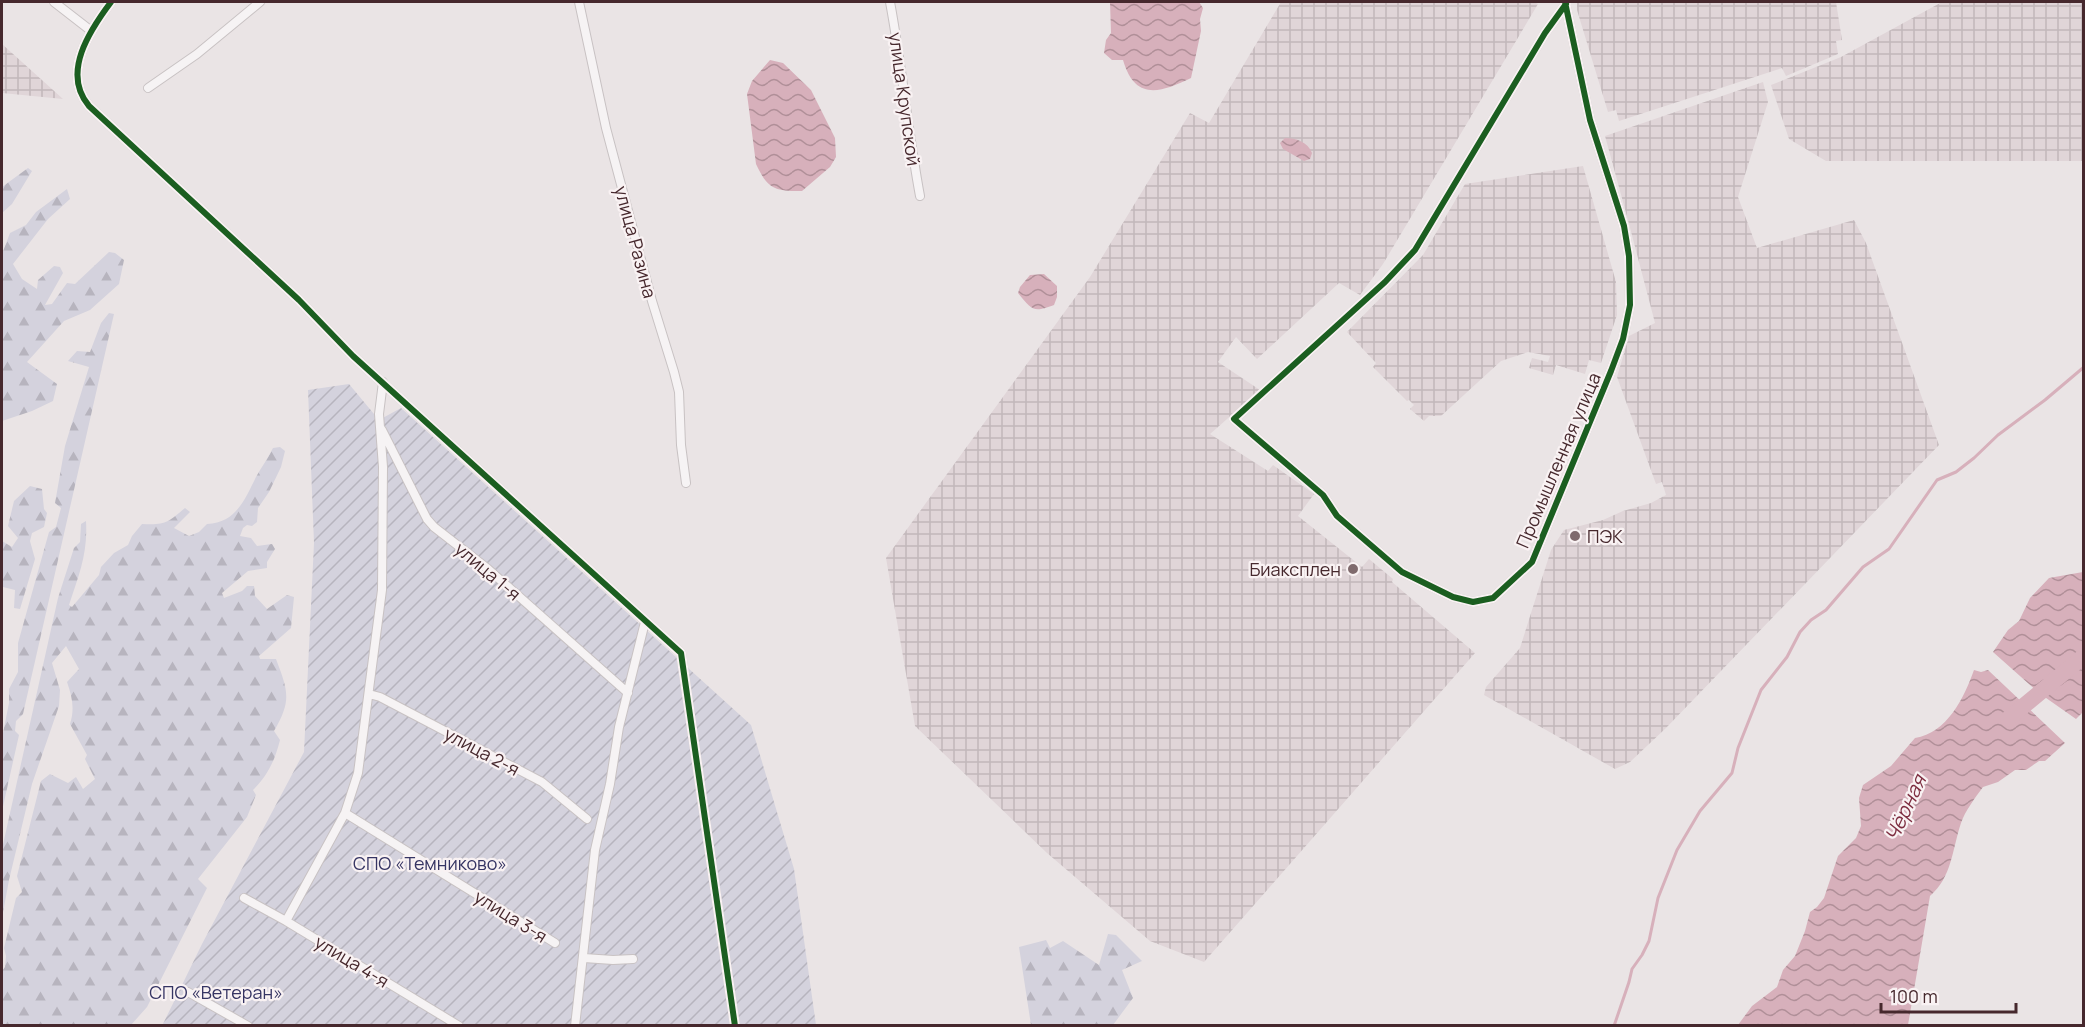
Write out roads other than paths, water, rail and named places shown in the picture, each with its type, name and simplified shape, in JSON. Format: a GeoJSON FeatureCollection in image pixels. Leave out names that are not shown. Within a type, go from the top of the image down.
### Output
{"type":"FeatureCollection","features":[{"type":"Feature","properties":{"kind":"street"},"geometry":{"type":"LineString","coordinates":[[54,2],[90,30]]}},
{"type":"Feature","properties":{"kind":"street"},"geometry":{"type":"LineString","coordinates":[[111,2],[90,30],[84,44],[79,64],[79,86],[84,100],[299,300],[353,356],[681,653],[735,1026]]}},
{"type":"Feature","properties":{"kind":"street"},"geometry":{"type":"LineString","coordinates":[[147,88],[197,54],[260,2]]}},
{"type":"Feature","properties":{"kind":"street","name":"улица Разина"},"geometry":{"type":"LineString","coordinates":[[579,2],[606,128],[679,392],[686,483]]}},
{"type":"Feature","properties":{"kind":"street","name":"улица Крупской"},"geometry":{"type":"LineString","coordinates":[[890,2],[900,52],[912,153],[920,196]]}},
{"type":"Feature","properties":{"kind":"street","name":"Промышленная улица"},"geometry":{"type":"LineString","coordinates":[[1565,3],[1590,120],[1627,240],[1630,276],[1629,315],[1611,371],[1532,562],[1493,598],[1485,601],[1464,600],[1443,594],[1402,572],[1337,516],[1323,495],[1234,419],[1385,282],[1415,250],[1565,3]]}},
{"type":"Feature","properties":{"kind":"street"},"geometry":{"type":"LineString","coordinates":[[286,921],[345,813],[358,773],[382,590],[383,467],[379,414],[383,382]]}},
{"type":"Feature","properties":{"kind":"street","name":"улица 1-я"},"geometry":{"type":"LineString","coordinates":[[380,426],[427,519],[434,527],[488,569],[628,693]]}},
{"type":"Feature","properties":{"kind":"street"},"geometry":{"type":"LineString","coordinates":[[576,1026],[595,850],[645,622]]}},
{"type":"Feature","properties":{"kind":"street","name":"улица 2-я"},"geometry":{"type":"LineString","coordinates":[[369,694],[380,697],[542,782],[587,819]]}},
{"type":"Feature","properties":{"kind":"street","name":"улица 3-я"},"geometry":{"type":"LineString","coordinates":[[345,813],[555,943]]}},
{"type":"Feature","properties":{"kind":"street","name":"улица 4-я"},"geometry":{"type":"LineString","coordinates":[[244,898],[459,1026]]}},
{"type":"Feature","properties":{"kind":"street"},"geometry":{"type":"LineString","coordinates":[[584,958],[633,959]]}},
{"type":"Feature","properties":{"kind":"street"},"geometry":{"type":"LineString","coordinates":[[188,992],[248,1026]]}},
{"type":"Feature","properties":{"kind":"water"},"geometry":{"type":"Polygon","coordinates":[[[1110,2],[1199,2],[1203,8],[1200,19],[1201,31],[1191,78],[1159,90],[1142,88],[1134,82],[1123,60],[1112,60],[1104,53],[1106,40],[1111,33],[1110,2]]]}},
{"type":"Feature","properties":{"kind":"water"},"geometry":{"type":"Polygon","coordinates":[[[770,60],[783,63],[811,90],[835,138],[836,157],[830,167],[802,191],[774,187],[760,173],[756,164],[747,94],[752,81],[770,60]]]}},
{"type":"Feature","properties":{"kind":"water"},"geometry":{"type":"Polygon","coordinates":[[[1285,138],[1305,143],[1312,153],[1310,159],[1304,161],[1283,149],[1280,143],[1285,138]]]}},
{"type":"Feature","properties":{"kind":"water"},"geometry":{"type":"Polygon","coordinates":[[[1044,274],[1057,286],[1057,297],[1054,305],[1041,309],[1033,308],[1018,293],[1030,275],[1044,274]]]}},
{"type":"Feature","properties":{"kind":"water"},"geometry":{"type":"Polygon","coordinates":[[[2083,572],[2084,711],[2076,719],[2039,693],[1993,652],[2008,630],[2019,621],[2030,598],[2049,578],[2083,572]]]}},
{"type":"Feature","properties":{"kind":"water"},"geometry":{"type":"Polygon","coordinates":[[[1974,670],[1981,672],[1988,670],[2065,743],[2045,761],[2039,761],[2026,770],[2015,770],[1998,782],[1983,787],[1970,805],[1961,823],[1947,872],[1930,896],[1908,1025],[1738,1025],[1752,1006],[1777,987],[1783,970],[1795,956],[1810,912],[1824,898],[1838,856],[1856,838],[1861,826],[1859,798],[1863,785],[1891,766],[1915,738],[1926,735],[1945,722],[1959,703],[1974,670]]]}},
{"type":"Feature","properties":{"kind":"waterway"},"geometry":{"type":"LineString","coordinates":[[1614,1026],[1632,969],[1649,941],[1658,898],[1677,850],[1700,811],[1732,773],[1738,748],[1761,690],[1787,657],[1800,632],[1811,620],[1826,610],[1863,567],[1889,549],[1937,480],[1956,472],[1998,435],[2084,367]]}},
{"type":"Feature","properties":{"kind":"waterway","name":"Чёрная"},"geometry":{"type":"LineString","coordinates":[[2008,719],[2084,656]]}},
{"type":"Feature","properties":{"kind":"place","name":"ПЭК"},"geometry":{"type":"Point","coordinates":[1575,536]}},
{"type":"Feature","properties":{"kind":"place","name":"Биаксплен"},"geometry":{"type":"Point","coordinates":[1353,569]}},
{"type":"Feature","properties":{"kind":"park label","name":"СПО «Темниково»"},"geometry":{"type":"Point","coordinates":[430,863]}},
{"type":"Feature","properties":{"kind":"park label","name":"СПО «Ветеран»"},"geometry":{"type":"Point","coordinates":[216,992]}}]}
